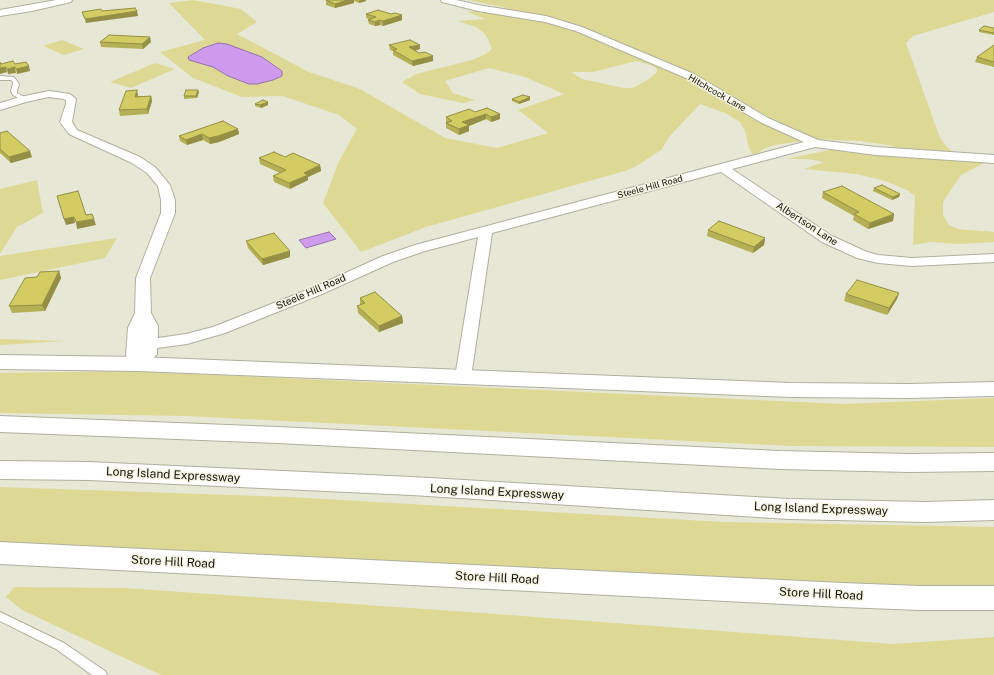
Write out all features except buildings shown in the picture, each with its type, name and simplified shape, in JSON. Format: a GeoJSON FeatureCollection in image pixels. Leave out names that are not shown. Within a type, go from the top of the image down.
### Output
{"type":"FeatureCollection","features":[{"type":"Feature","properties":{"kind":"main road"},"geometry":{"type":"LineString","coordinates":[[0,362],[141,352],[463,377],[791,390],[910,391],[994,389]]}},
{"type":"Feature","properties":{"kind":"main road"},"geometry":{"type":"LineString","coordinates":[[0,424],[278,435],[780,460],[909,463],[994,462]]}},
{"type":"Feature","properties":{"kind":"main road","name":"Long Island Expressway"},"geometry":{"type":"LineString","coordinates":[[0,470],[96,472],[404,486],[789,509],[926,512],[994,510]]}},
{"type":"Feature","properties":{"kind":"main road","name":"Store Hill Road"},"geometry":{"type":"LineString","coordinates":[[0,553],[842,595],[920,598],[994,598]]}},
{"type":"Feature","properties":{"kind":"street"},"geometry":{"type":"LineString","coordinates":[[0,13],[68,0]]}},
{"type":"Feature","properties":{"kind":"street","name":"Hitchcock Lane"},"geometry":{"type":"LineString","coordinates":[[445,0],[478,8],[546,19],[579,29],[690,76],[764,120],[815,143],[876,151],[994,159]]}},
{"type":"Feature","properties":{"kind":"street"},"geometry":{"type":"LineString","coordinates":[[0,107],[24,99],[58,94],[71,99],[72,104],[66,122],[73,132],[136,160],[151,170],[164,185],[168,200],[168,213],[143,278],[143,313],[150,326],[141,352]]}},
{"type":"Feature","properties":{"kind":"street","name":"Steele Hill Road"},"geometry":{"type":"LineString","coordinates":[[141,352],[219,330],[317,291],[388,259],[420,248],[815,143]]}},
{"type":"Feature","properties":{"kind":"street","name":"Albertson Lane"},"geometry":{"type":"LineString","coordinates":[[723,168],[827,239],[862,255],[878,259],[912,262],[994,258]]}},
{"type":"Feature","properties":{"kind":"street"},"geometry":{"type":"LineString","coordinates":[[463,377],[486,230]]}},
{"type":"Feature","properties":{"kind":"lane"},"geometry":{"type":"LineString","coordinates":[[0,78],[12,78],[15,81],[15,94],[24,99]]}},
{"type":"Feature","properties":{"kind":"lane"},"geometry":{"type":"LineString","coordinates":[[0,616],[60,646],[101,675]]}},
{"type":"Feature","properties":{"kind":"shaded area"},"geometry":{"type":"Polygon","coordinates":[[[193,0],[241,9],[257,22],[237,34],[309,72],[360,89],[445,138],[497,148],[548,133],[518,110],[564,94],[525,77],[489,68],[445,81],[453,93],[475,100],[463,103],[420,94],[402,82],[416,74],[472,60],[486,54],[492,49],[484,33],[476,27],[458,21],[485,19],[467,12],[507,8],[468,0],[994,0],[994,12],[913,36],[906,43],[940,138],[947,147],[956,154],[984,163],[961,175],[943,202],[943,215],[949,225],[958,229],[994,232],[994,242],[959,244],[929,242],[913,245],[915,196],[907,190],[885,181],[857,174],[804,169],[824,162],[807,159],[786,159],[830,150],[917,158],[940,158],[887,145],[860,141],[816,139],[774,145],[753,155],[749,148],[745,131],[740,122],[725,113],[700,104],[670,136],[661,150],[635,167],[426,227],[361,252],[323,203],[339,161],[357,129],[339,115],[283,96],[242,97],[193,78],[160,52],[205,40],[169,3],[193,0]],[[636,61],[593,72],[571,72],[582,79],[624,88],[633,88],[649,79],[657,72],[657,69],[653,66],[636,61]],[[272,63],[213,67],[228,76],[249,84],[257,84],[273,80],[282,75],[282,71],[272,63]]]}},
{"type":"Feature","properties":{"kind":"shaded area"},"geometry":{"type":"Polygon","coordinates":[[[62,40],[84,49],[64,55],[43,46],[62,40]]]}},
{"type":"Feature","properties":{"kind":"shaded area"},"geometry":{"type":"Polygon","coordinates":[[[218,43],[227,44],[262,57],[282,71],[282,76],[257,84],[249,84],[228,76],[213,67],[189,60],[188,57],[203,48],[218,43]]]}},
{"type":"Feature","properties":{"kind":"shaded area"},"geometry":{"type":"Polygon","coordinates":[[[155,63],[175,69],[131,88],[110,82],[155,63]]]}},
{"type":"Feature","properties":{"kind":"shaded area"},"geometry":{"type":"Polygon","coordinates":[[[37,180],[43,213],[17,227],[0,254],[0,189],[37,180]]]}},
{"type":"Feature","properties":{"kind":"shaded area"},"geometry":{"type":"Polygon","coordinates":[[[329,232],[336,239],[306,248],[299,240],[329,232]]]}},
{"type":"Feature","properties":{"kind":"shaded area"},"geometry":{"type":"Polygon","coordinates":[[[117,238],[105,258],[0,280],[0,256],[117,238]]]}},
{"type":"Feature","properties":{"kind":"shaded area"},"geometry":{"type":"Polygon","coordinates":[[[0,339],[64,341],[0,345],[0,339]]]}},
{"type":"Feature","properties":{"kind":"shaded area"},"geometry":{"type":"Polygon","coordinates":[[[129,371],[843,404],[994,398],[994,447],[791,446],[184,416],[0,413],[0,373],[129,371]]]}},
{"type":"Feature","properties":{"kind":"shaded area"},"geometry":{"type":"Polygon","coordinates":[[[0,487],[289,497],[724,522],[994,527],[994,587],[764,587],[0,544],[0,487]]]}},
{"type":"Feature","properties":{"kind":"shaded area"},"geometry":{"type":"Polygon","coordinates":[[[14,587],[125,588],[893,644],[994,637],[994,675],[161,675],[22,610],[6,597],[14,587]]]}}]}
